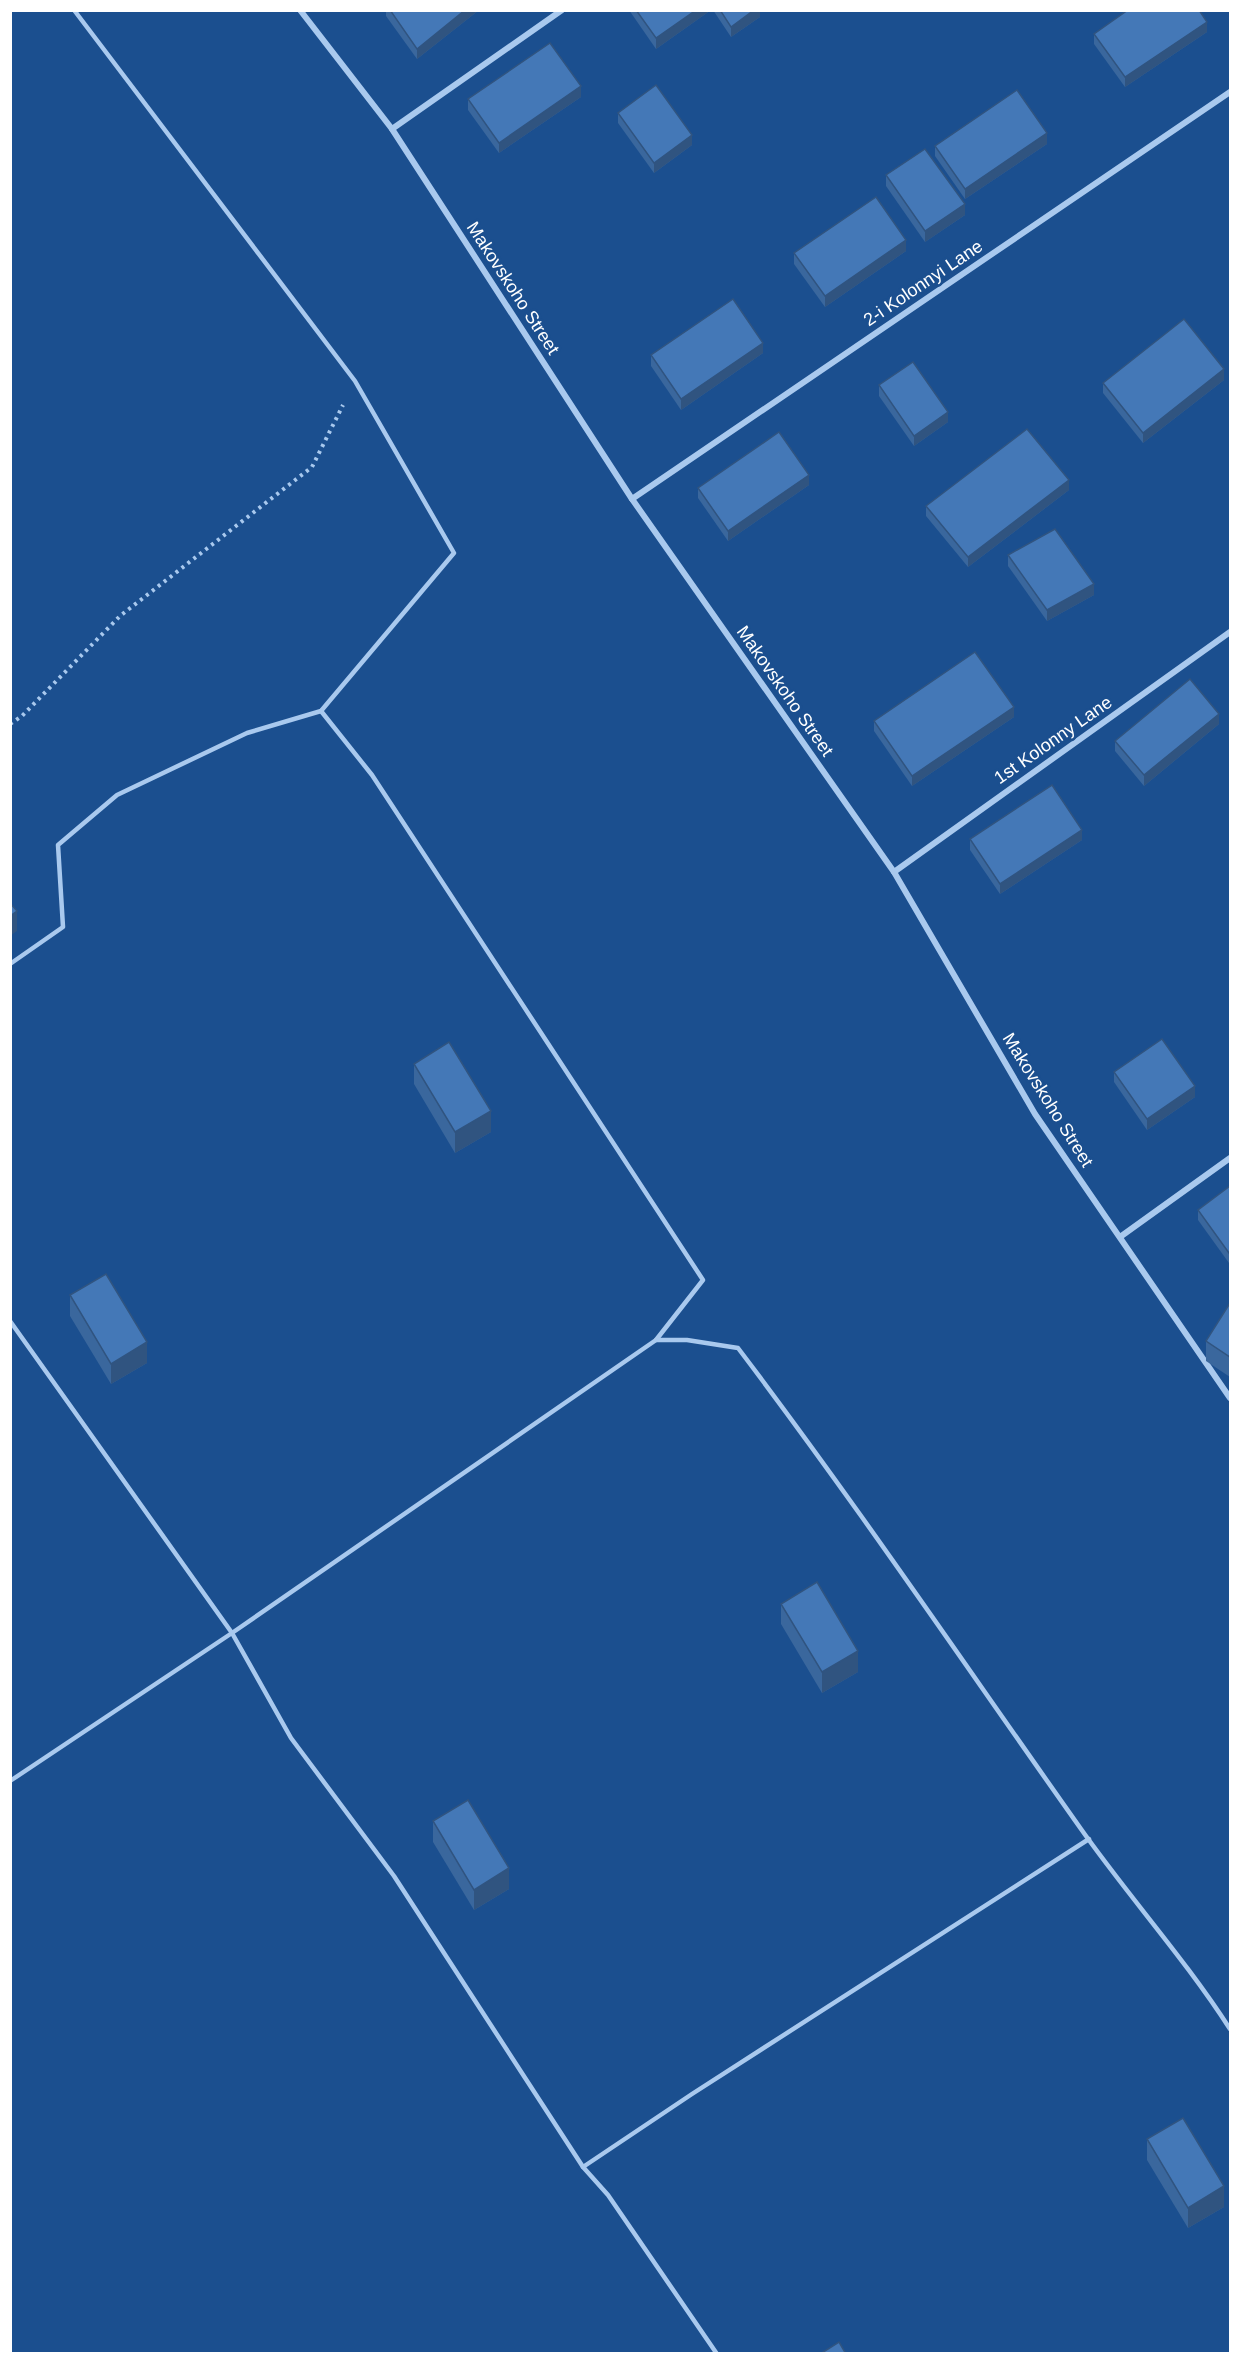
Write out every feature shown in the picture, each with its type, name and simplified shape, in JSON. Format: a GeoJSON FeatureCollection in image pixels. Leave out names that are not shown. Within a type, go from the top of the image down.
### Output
{"type":"FeatureCollection","features":[{"type":"Feature","properties":{"kind":"street","name":"Makovskoho Street"},"geometry":{"type":"LineString","coordinates":[[300,10],[392,129],[632,499],[894,872],[1035,1114],[1230,1398]]}},
{"type":"Feature","properties":{"kind":"street"},"geometry":{"type":"LineString","coordinates":[[392,129],[562,10]]}},
{"type":"Feature","properties":{"kind":"street","name":"2-i Kolonnyi Lane"},"geometry":{"type":"LineString","coordinates":[[632,499],[1230,92]]}},
{"type":"Feature","properties":{"kind":"street","name":"1st Kolonny Lane"},"geometry":{"type":"LineString","coordinates":[[894,872],[1230,632]]}},
{"type":"Feature","properties":{"kind":"street"},"geometry":{"type":"LineString","coordinates":[[1120,1237],[1230,1158]]}},
{"type":"Feature","properties":{"kind":"lane"},"geometry":{"type":"LineString","coordinates":[[10,964],[63,927],[58,844],[117,795],[247,733],[321,711],[454,553],[355,381],[84,27],[74,10]]}},
{"type":"Feature","properties":{"kind":"lane"},"geometry":{"type":"LineString","coordinates":[[10,1781],[232,1634],[656,1340],[703,1280],[372,775],[321,711]]}},
{"type":"Feature","properties":{"kind":"lane"},"geometry":{"type":"LineString","coordinates":[[10,1321],[232,1634],[291,1738],[394,1876],[583,2167],[608,2195],[717,2354]]}},
{"type":"Feature","properties":{"kind":"lane"},"geometry":{"type":"LineString","coordinates":[[656,1340],[687,1341],[738,1348],[813,1447],[1089,1839],[1207,1992],[1230,2029]]}},
{"type":"Feature","properties":{"kind":"lane"},"geometry":{"type":"LineString","coordinates":[[583,2167],[711,2081],[1089,1839]]}},
{"type":"Feature","properties":{"kind":"path"},"geometry":{"type":"LineString","coordinates":[[10,723],[22,716],[120,616],[312,467],[355,381]]}},
{"type":"Feature","properties":{"kind":"building"},"geometry":{"type":"Polygon","coordinates":[[[390,10],[465,10],[417,49],[390,10]]]}},
{"type":"Feature","properties":{"kind":"building"},"geometry":{"type":"Polygon","coordinates":[[[636,10],[696,10],[656,38],[636,10]]]}},
{"type":"Feature","properties":{"kind":"building"},"geometry":{"type":"Polygon","coordinates":[[[720,10],[754,10],[731,27],[720,10]]]}},
{"type":"Feature","properties":{"kind":"building"},"geometry":{"type":"Polygon","coordinates":[[[1128,10],[1199,10],[1207,22],[1125,77],[1094,34],[1128,10]]]}},
{"type":"Feature","properties":{"kind":"building"},"geometry":{"type":"Polygon","coordinates":[[[550,43],[581,86],[499,143],[468,99],[550,43]]]}},
{"type":"Feature","properties":{"kind":"building"},"geometry":{"type":"Polygon","coordinates":[[[656,85],[692,135],[654,163],[618,113],[656,85]]]}},
{"type":"Feature","properties":{"kind":"building"},"geometry":{"type":"Polygon","coordinates":[[[1017,90],[1047,133],[965,189],[935,146],[1017,90]]]}},
{"type":"Feature","properties":{"kind":"building"},"geometry":{"type":"Polygon","coordinates":[[[925,149],[965,204],[925,231],[886,175],[925,149]]]}},
{"type":"Feature","properties":{"kind":"building"},"geometry":{"type":"Polygon","coordinates":[[[876,197],[906,240],[825,296],[794,253],[876,197]]]}},
{"type":"Feature","properties":{"kind":"building"},"geometry":{"type":"Polygon","coordinates":[[[733,299],[763,343],[681,399],[651,355],[733,299]]]}},
{"type":"Feature","properties":{"kind":"building"},"geometry":{"type":"Polygon","coordinates":[[[1184,319],[1224,369],[1143,433],[1103,383],[1184,319]]]}},
{"type":"Feature","properties":{"kind":"building"},"geometry":{"type":"Polygon","coordinates":[[[913,362],[948,412],[914,436],[879,385],[913,362]]]}},
{"type":"Feature","properties":{"kind":"building"},"geometry":{"type":"Polygon","coordinates":[[[1027,429],[1069,480],[968,557],[926,506],[1027,429]]]}},
{"type":"Feature","properties":{"kind":"building"},"geometry":{"type":"Polygon","coordinates":[[[779,432],[809,475],[728,531],[698,488],[779,432]]]}},
{"type":"Feature","properties":{"kind":"building"},"geometry":{"type":"Polygon","coordinates":[[[1055,529],[1094,584],[1047,610],[1008,555],[1055,529]]]}},
{"type":"Feature","properties":{"kind":"building"},"geometry":{"type":"Polygon","coordinates":[[[975,652],[1014,707],[912,776],[874,721],[975,652]]]}},
{"type":"Feature","properties":{"kind":"building"},"geometry":{"type":"Polygon","coordinates":[[[1190,679],[1219,714],[1144,775],[1115,741],[1190,679]]]}},
{"type":"Feature","properties":{"kind":"building"},"geometry":{"type":"Polygon","coordinates":[[[1052,785],[1082,830],[1000,884],[970,839],[1052,785]]]}},
{"type":"Feature","properties":{"kind":"building"},"geometry":{"type":"Polygon","coordinates":[[[10,903],[17,911],[10,916],[10,903]]]}},
{"type":"Feature","properties":{"kind":"building"},"geometry":{"type":"Polygon","coordinates":[[[1162,1039],[1195,1086],[1147,1119],[1114,1072],[1162,1039]]]}},
{"type":"Feature","properties":{"kind":"building"},"geometry":{"type":"Polygon","coordinates":[[[449,1042],[491,1111],[455,1132],[414,1064],[449,1042]]]}},
{"type":"Feature","properties":{"kind":"building"},"geometry":{"type":"Polygon","coordinates":[[[1230,1186],[1230,1252],[1229,1253],[1198,1210],[1230,1186]]]}},
{"type":"Feature","properties":{"kind":"building"},"geometry":{"type":"Polygon","coordinates":[[[106,1274],[147,1342],[111,1364],[70,1295],[106,1274]]]}},
{"type":"Feature","properties":{"kind":"building"},"geometry":{"type":"Polygon","coordinates":[[[1230,1303],[1230,1357],[1206,1341],[1230,1303]]]}},
{"type":"Feature","properties":{"kind":"building"},"geometry":{"type":"Polygon","coordinates":[[[817,1582],[858,1651],[822,1672],[781,1604],[817,1582]]]}},
{"type":"Feature","properties":{"kind":"building"},"geometry":{"type":"Polygon","coordinates":[[[468,1800],[509,1868],[474,1890],[433,1821],[468,1800]]]}},
{"type":"Feature","properties":{"kind":"building"},"geometry":{"type":"Polygon","coordinates":[[[1183,2118],[1224,2186],[1188,2208],[1147,2139],[1183,2118]]]}},
{"type":"Feature","properties":{"kind":"building"},"geometry":{"type":"Polygon","coordinates":[[[839,2342],[846,2354],[820,2354],[839,2342]]]}}]}
